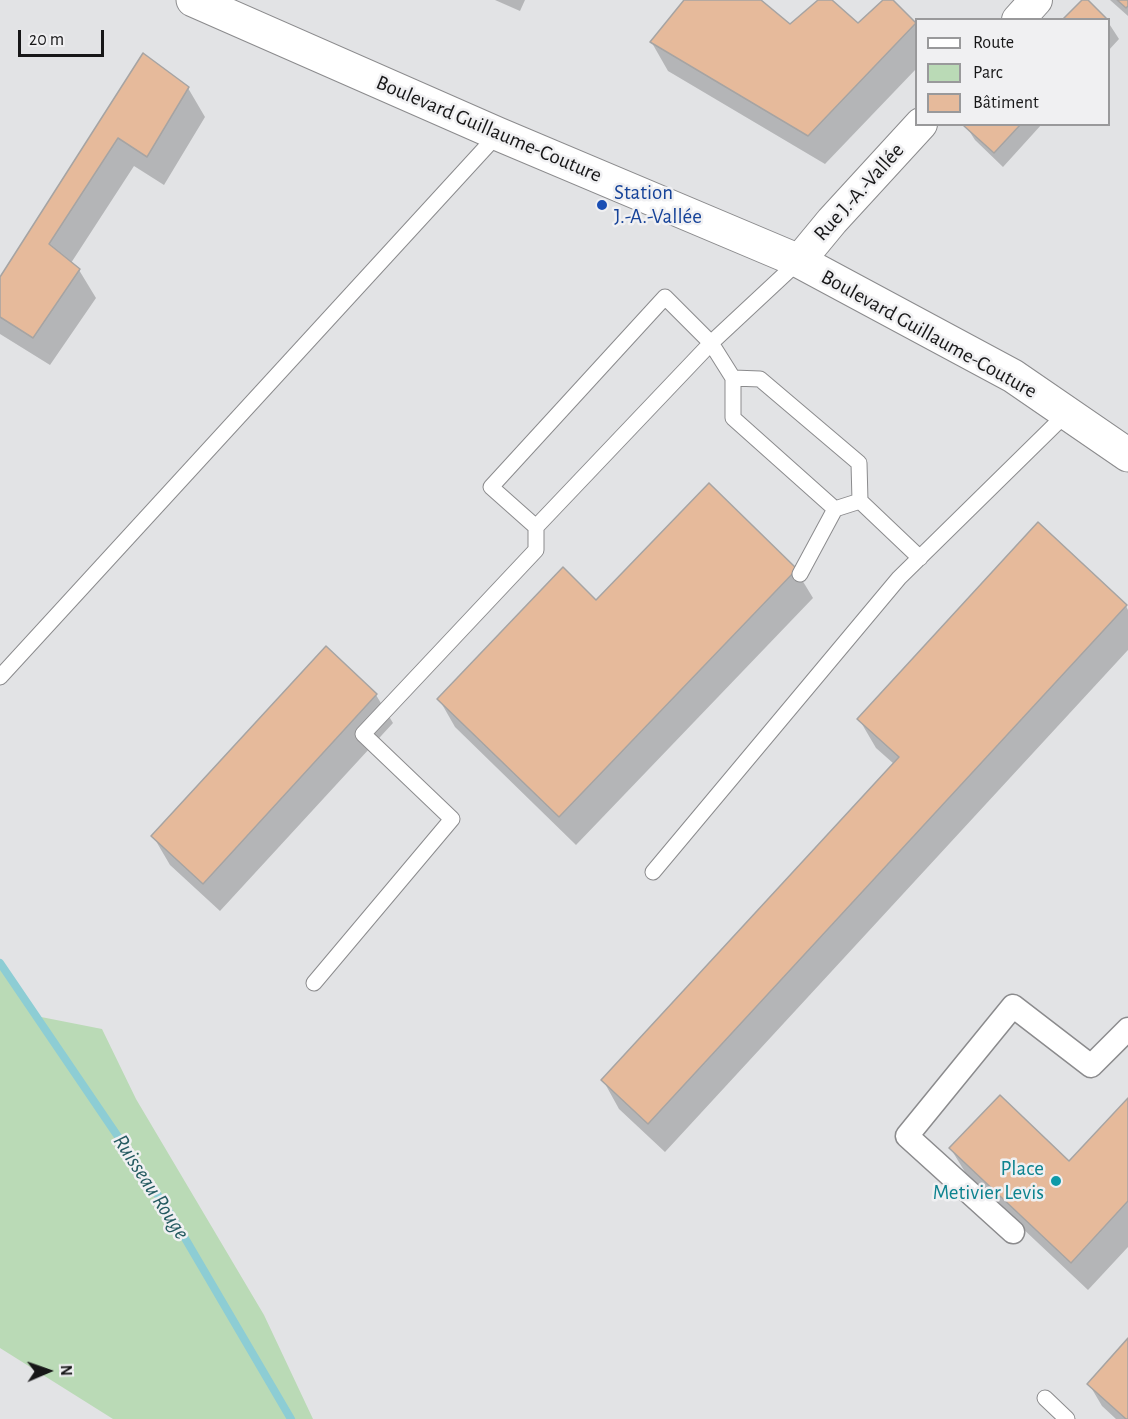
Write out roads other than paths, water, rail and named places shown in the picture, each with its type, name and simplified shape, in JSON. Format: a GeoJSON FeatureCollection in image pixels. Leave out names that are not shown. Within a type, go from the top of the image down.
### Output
{"type":"FeatureCollection","features":[{"type":"Feature","properties":{"kind":"main road","name":"Boulevard Guillaume-Couture"},"geometry":{"type":"LineString","coordinates":[[193,0],[498,134],[799,261],[1013,376],[1128,456]]}},
{"type":"Feature","properties":{"kind":"street"},"geometry":{"type":"LineString","coordinates":[[1020,18],[1036,0]]}},
{"type":"Feature","properties":{"kind":"street","name":"Rue J.-A.-Vallée"},"geometry":{"type":"LineString","coordinates":[[799,261],[832,221],[919,126]]}},
{"type":"Feature","properties":{"kind":"street"},"geometry":{"type":"LineString","coordinates":[[1013,1232],[907,1136],[1013,1006],[1091,1066],[1128,1029]]}},
{"type":"Feature","properties":{"kind":"lane"},"geometry":{"type":"LineString","coordinates":[[0,677],[498,134]]}},
{"type":"Feature","properties":{"kind":"lane"},"geometry":{"type":"LineString","coordinates":[[314,983],[452,819],[363,734],[536,550],[536,526],[711,343],[799,261]]}},
{"type":"Feature","properties":{"kind":"lane"},"geometry":{"type":"LineString","coordinates":[[536,526],[491,487],[664,297],[711,343],[733,378],[733,418],[835,508]]}},
{"type":"Feature","properties":{"kind":"lane"},"geometry":{"type":"LineString","coordinates":[[733,378],[760,379],[859,463],[860,501],[920,558]]}},
{"type":"Feature","properties":{"kind":"lane"},"geometry":{"type":"LineString","coordinates":[[653,872],[899,578],[1067,413]]}},
{"type":"Feature","properties":{"kind":"lane"},"geometry":{"type":"LineString","coordinates":[[800,574],[835,508],[860,501]]}},
{"type":"Feature","properties":{"kind":"lane"},"geometry":{"type":"LineString","coordinates":[[1045,1398],[1067,1419]]}},
{"type":"Feature","properties":{"kind":"waterway","name":"Ruisseau Rouge"},"geometry":{"type":"LineString","coordinates":[[0,963],[172,1216],[291,1419]]}},
{"type":"Feature","properties":{"kind":"place","name":"Station J.-A.-Vallée"},"geometry":{"type":"Point","coordinates":[602,205]}},
{"type":"Feature","properties":{"kind":"place","name":"Place Metivier Levis"},"geometry":{"type":"Point","coordinates":[1056,1181]}}]}
